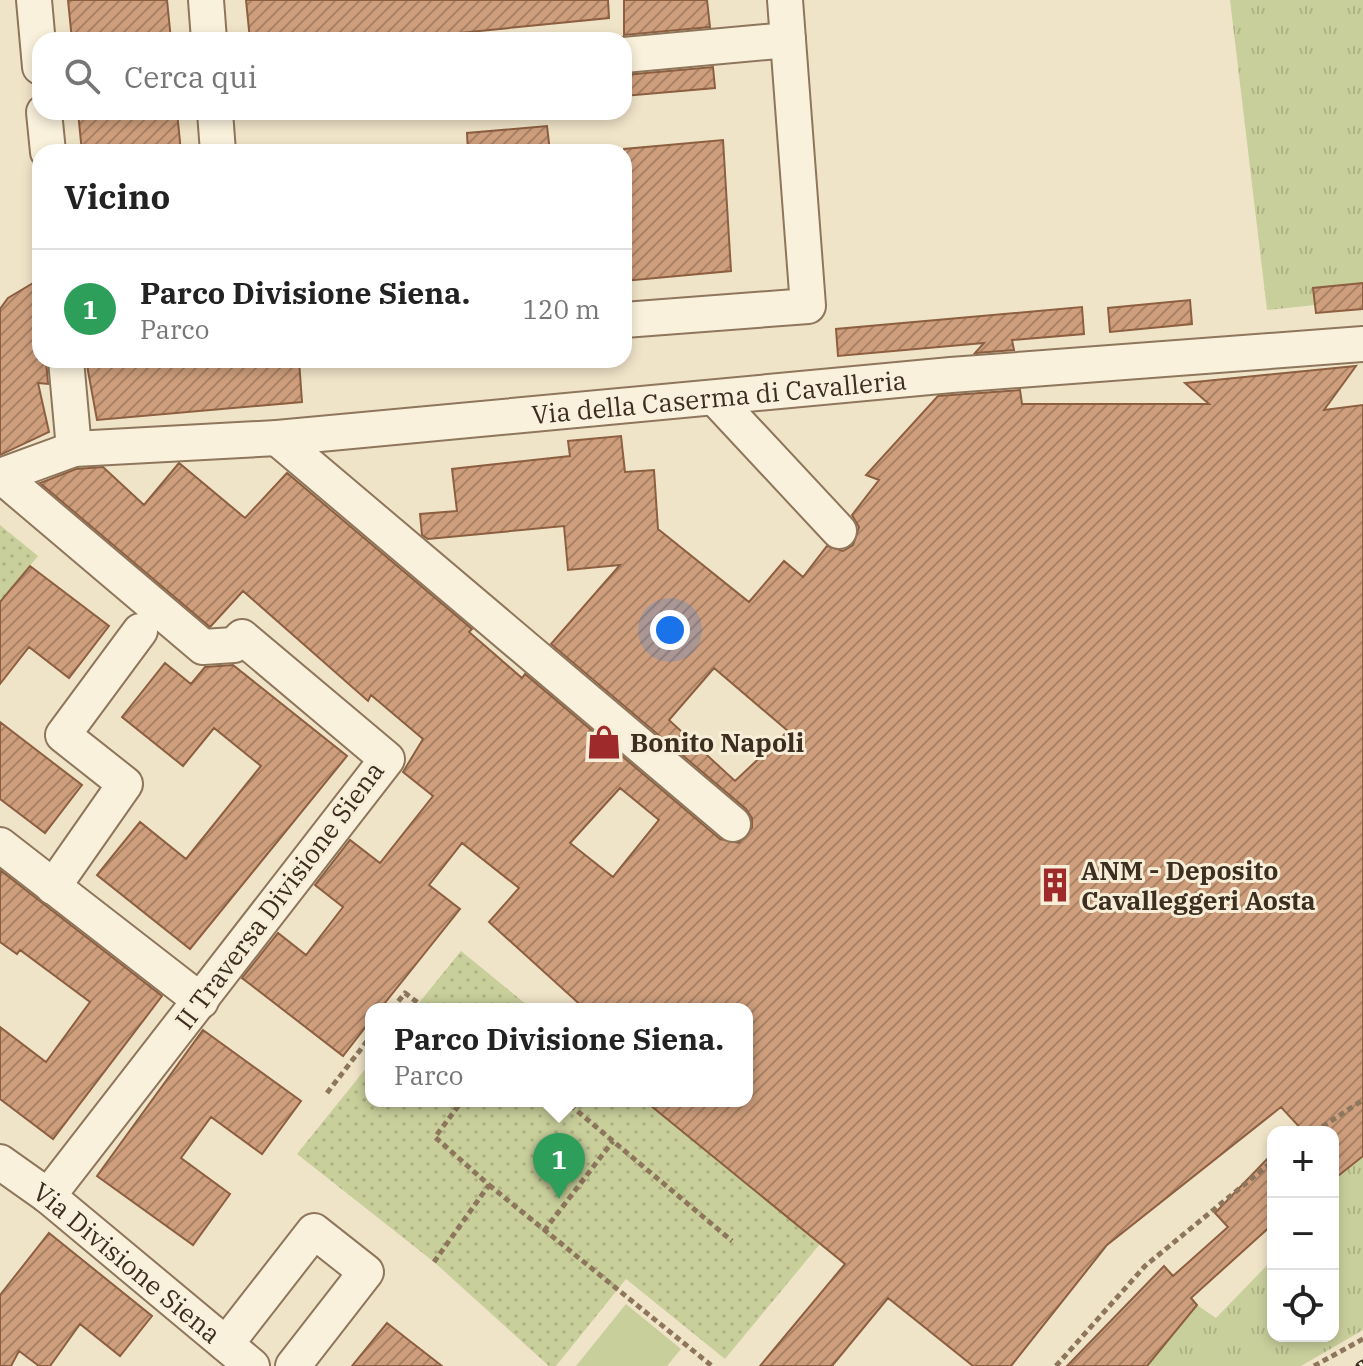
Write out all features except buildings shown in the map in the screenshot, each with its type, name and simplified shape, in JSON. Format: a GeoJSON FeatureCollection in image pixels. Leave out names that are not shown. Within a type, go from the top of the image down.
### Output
{"type":"FeatureCollection","features":[{"type":"Feature","properties":{"kind":"street"},"geometry":{"type":"LineString","coordinates":[[34,0],[37,32]]}},
{"type":"Feature","properties":{"kind":"street"},"geometry":{"type":"LineString","coordinates":[[206,0],[208,32]]}},
{"type":"Feature","properties":{"kind":"street"},"geometry":{"type":"LineString","coordinates":[[632,319],[808,306],[785,0]]}},
{"type":"Feature","properties":{"kind":"street"},"geometry":{"type":"LineString","coordinates":[[632,54],[788,40]]}},
{"type":"Feature","properties":{"kind":"street"},"geometry":{"type":"LineString","coordinates":[[45,120],[47,144]]}},
{"type":"Feature","properties":{"kind":"street"},"geometry":{"type":"LineString","coordinates":[[216,120],[217,144]]}},
{"type":"Feature","properties":{"kind":"street","name":"Via della Caserma di Cavalleria"},"geometry":{"type":"LineString","coordinates":[[0,476],[74,449],[277,438],[951,375],[1363,344]]}},
{"type":"Feature","properties":{"kind":"street"},"geometry":{"type":"LineString","coordinates":[[67,368],[74,449]]}},
{"type":"Feature","properties":{"kind":"street"},"geometry":{"type":"LineString","coordinates":[[715,398],[839,531]]}},
{"type":"Feature","properties":{"kind":"street"},"geometry":{"type":"LineString","coordinates":[[277,438],[733,824]]}},
{"type":"Feature","properties":{"kind":"street","name":"II Traversa Divisione Siena"},"geometry":{"type":"LineString","coordinates":[[0,476],[203,647],[234,645],[242,637],[387,759],[48,1196]]}},
{"type":"Feature","properties":{"kind":"street"},"geometry":{"type":"LineString","coordinates":[[53,887],[125,784],[63,735],[140,631]]}},
{"type":"Feature","properties":{"kind":"street"},"geometry":{"type":"LineString","coordinates":[[0,845],[201,1001]]}},
{"type":"Feature","properties":{"kind":"street","name":"Via Divisione Siena"},"geometry":{"type":"LineString","coordinates":[[0,1162],[48,1196],[239,1355]]}},
{"type":"Feature","properties":{"kind":"street"},"geometry":{"type":"LineString","coordinates":[[239,1355],[314,1231],[366,1272],[293,1366]]}},
{"type":"Feature","properties":{"kind":"path"},"geometry":{"type":"LineString","coordinates":[[397,1003],[405,993],[418,1003]]}},
{"type":"Feature","properties":{"kind":"path"},"geometry":{"type":"LineString","coordinates":[[327,1093],[365,1044]]}},
{"type":"Feature","properties":{"kind":"path"},"geometry":{"type":"LineString","coordinates":[[1323,1126],[1363,1100]]}},
{"type":"Feature","properties":{"kind":"path"},"geometry":{"type":"LineString","coordinates":[[458,1107],[435,1137],[544,1231],[712,1366]]}},
{"type":"Feature","properties":{"kind":"path"},"geometry":{"type":"LineString","coordinates":[[572,1107],[732,1241]]}},
{"type":"Feature","properties":{"kind":"path"},"geometry":{"type":"LineString","coordinates":[[544,1231],[613,1141]]}},
{"type":"Feature","properties":{"kind":"path"},"geometry":{"type":"LineString","coordinates":[[1056,1366],[1145,1266],[1267,1166]]}},
{"type":"Feature","properties":{"kind":"path"},"geometry":{"type":"LineString","coordinates":[[434,1262],[489,1185]]}},
{"type":"Feature","properties":{"kind":"path"},"geometry":{"type":"LineString","coordinates":[[1314,1366],[1363,1339]]}},
{"type":"Feature","properties":{"kind":"green space"},"geometry":{"type":"Polygon","coordinates":[[[1230,0],[1363,0],[1363,300],[1267,310],[1230,0]]]}},
{"type":"Feature","properties":{"kind":"green space"},"geometry":{"type":"Polygon","coordinates":[[[0,525],[38,556],[0,602],[0,525]]]}},
{"type":"Feature","properties":{"kind":"green space"},"geometry":{"type":"Polygon","coordinates":[[[461,951],[525,1003],[419,1003],[461,951]]]}},
{"type":"Feature","properties":{"kind":"green space"},"geometry":{"type":"Polygon","coordinates":[[[365,1069],[365,1107],[652,1107],[820,1244],[725,1359],[626,1279],[556,1366],[549,1366],[434,1262],[297,1154],[365,1069]]]}},
{"type":"Feature","properties":{"kind":"green space"},"geometry":{"type":"Polygon","coordinates":[[[1363,1156],[1363,1330],[1301,1366],[1147,1366],[1197,1305],[1216,1318],[1267,1265],[1267,1342],[1339,1342],[1339,1175],[1363,1156]]]}},
{"type":"Feature","properties":{"kind":"green space"},"geometry":{"type":"Polygon","coordinates":[[[626,1304],[681,1349],[667,1366],[576,1366],[626,1304]]]}},
{"type":"Feature","properties":{"kind":"place","name":"Bonito Napoli"},"geometry":{"type":"Point","coordinates":[604,742]}},
{"type":"Feature","properties":{"kind":"place","name":"ANM - Deposito Cavalleggeri Aosta"},"geometry":{"type":"Point","coordinates":[1055,885]}},
{"type":"Feature","properties":{"kind":"place","name":"Parco Divisione Siena."},"geometry":{"type":"Point","coordinates":[559,1199]}}]}
